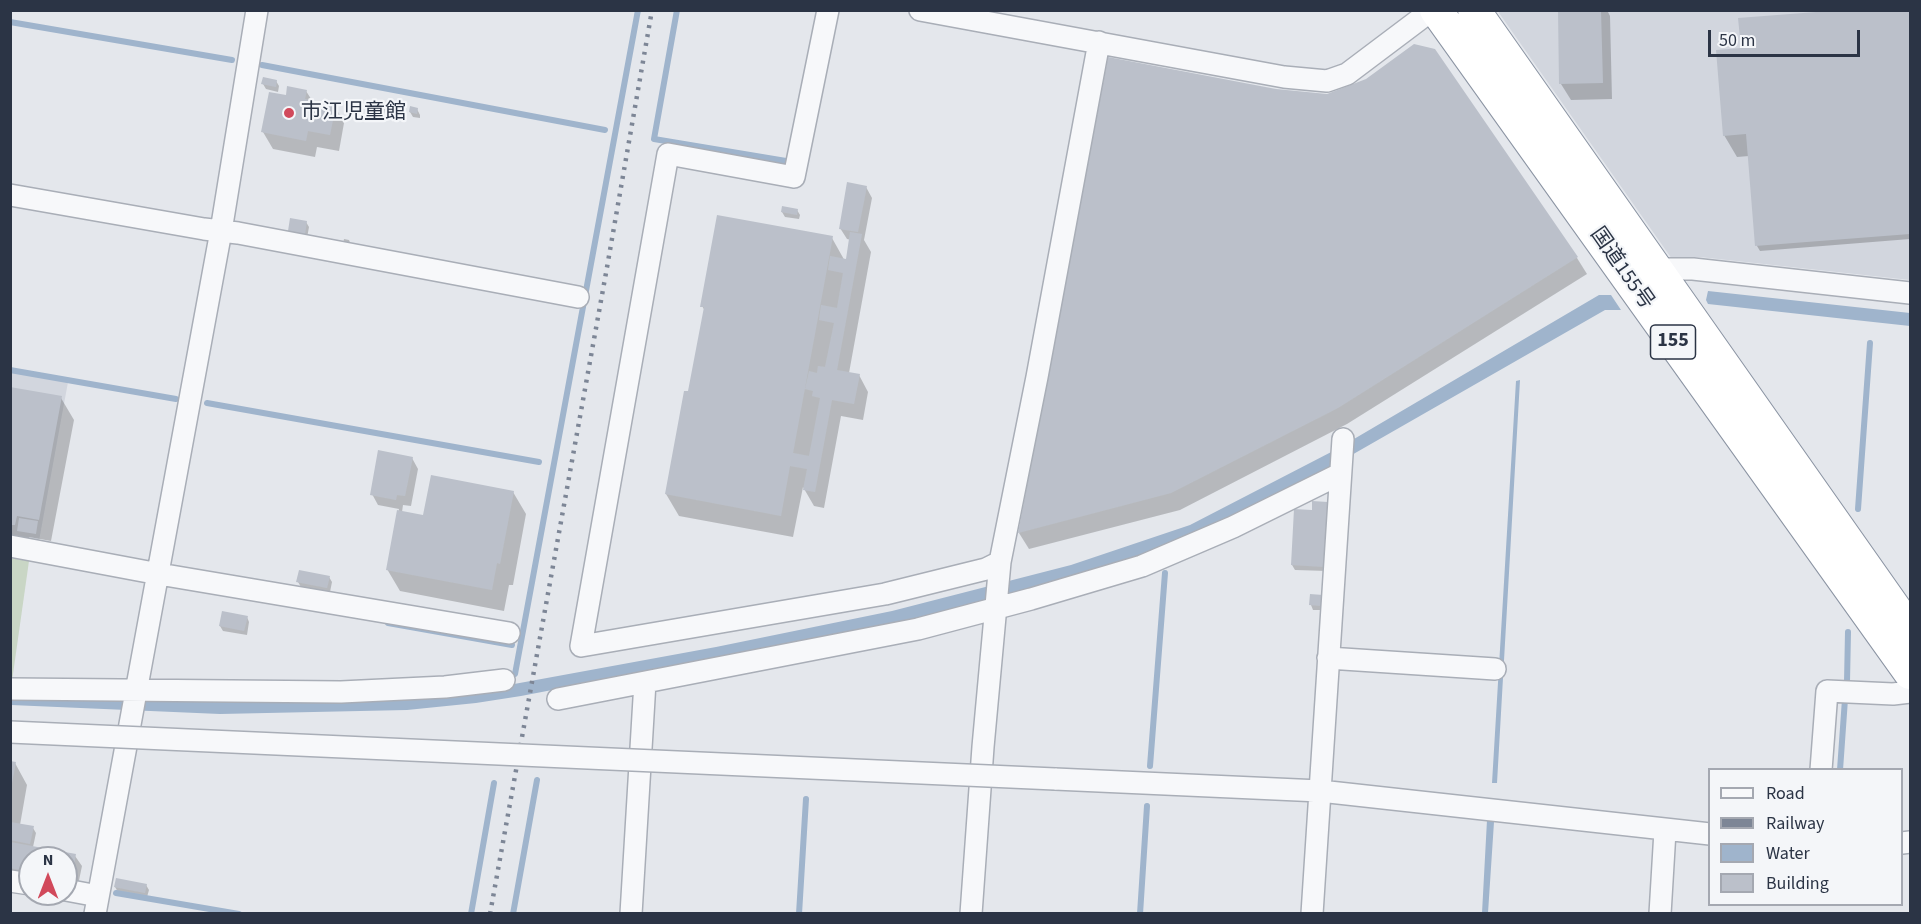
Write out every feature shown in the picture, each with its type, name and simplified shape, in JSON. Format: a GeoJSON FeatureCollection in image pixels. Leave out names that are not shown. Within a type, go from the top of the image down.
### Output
{"type":"FeatureCollection","features":[{"type":"Feature","properties":{"kind":"highway","name":"国道155号"},"geometry":{"type":"LineString","coordinates":[[1436,10],[1911,673]]}},
{"type":"Feature","properties":{"kind":"highway","name":"国道155号"},"geometry":{"type":"LineString","coordinates":[[1474,10],[1911,630]]}},
{"type":"Feature","properties":{"kind":"street"},"geometry":{"type":"LineString","coordinates":[[78,896],[97,905],[221,231],[257,10]]}},
{"type":"Feature","properties":{"kind":"street"},"geometry":{"type":"LineString","coordinates":[[828,10],[794,177],[669,154],[581,646],[885,594],[986,569],[1000,562]]}},
{"type":"Feature","properties":{"kind":"street"},"geometry":{"type":"LineString","coordinates":[[920,10],[1284,77],[1327,81],[1347,74],[1432,10]]}},
{"type":"Feature","properties":{"kind":"street"},"geometry":{"type":"LineString","coordinates":[[971,914],[994,607],[1000,562],[1099,42]]}},
{"type":"Feature","properties":{"kind":"street"},"geometry":{"type":"LineString","coordinates":[[10,195],[221,231],[578,297]]}},
{"type":"Feature","properties":{"kind":"street"},"geometry":{"type":"LineString","coordinates":[[1657,269],[1693,269],[1911,293]]}},
{"type":"Feature","properties":{"kind":"street"},"geometry":{"type":"LineString","coordinates":[[1312,914],[1343,441]]}},
{"type":"Feature","properties":{"kind":"street"},"geometry":{"type":"LineString","coordinates":[[558,699],[918,629],[1142,566],[1233,527],[1340,471]]}},
{"type":"Feature","properties":{"kind":"street"},"geometry":{"type":"LineString","coordinates":[[10,546],[159,574],[509,633]]}},
{"type":"Feature","properties":{"kind":"street"},"geometry":{"type":"LineString","coordinates":[[1329,658],[1495,669]]}},
{"type":"Feature","properties":{"kind":"street"},"geometry":{"type":"LineString","coordinates":[[10,689],[136,699],[445,687],[504,680]]}},
{"type":"Feature","properties":{"kind":"street"},"geometry":{"type":"LineString","coordinates":[[631,914],[645,682]]}},
{"type":"Feature","properties":{"kind":"street"},"geometry":{"type":"LineString","coordinates":[[1821,768],[1827,691],[1893,694],[1911,692]]}},
{"type":"Feature","properties":{"kind":"street"},"geometry":{"type":"LineString","coordinates":[[10,732],[1320,791],[1665,831],[1708,834]]}},
{"type":"Feature","properties":{"kind":"street"},"geometry":{"type":"LineString","coordinates":[[1660,914],[1665,831]]}},
{"type":"Feature","properties":{"kind":"shaded area"},"geometry":{"type":"Polygon","coordinates":[[[1500,10],[1910,11],[1910,280],[1700,257],[1672,259],[1499,13],[1500,10]]]}},
{"type":"Feature","properties":{"kind":"shaded area"},"geometry":{"type":"Polygon","coordinates":[[[10,372],[68,382],[39,541],[11,536],[10,372]]]}},
{"type":"Feature","properties":{"kind":"green space"},"geometry":{"type":"Polygon","coordinates":[[[10,558],[29,561],[12,681],[10,681],[10,558]]]}},
{"type":"Feature","properties":{"kind":"water"},"geometry":{"type":"Polygon","coordinates":[[[1708,291],[1910,313],[1910,326],[1708,304],[1706,300],[1708,291]]]}},
{"type":"Feature","properties":{"kind":"water"},"geometry":{"type":"Polygon","coordinates":[[[1599,295],[1611,295],[1621,310],[1605,310],[1336,464],[1208,531],[1141,557],[894,624],[521,696],[407,710],[220,714],[11,705],[11,693],[476,691],[716,647],[892,611],[1071,565],[1190,525],[1337,449],[1599,295]]]}},
{"type":"Feature","properties":{"kind":"water"},"geometry":{"type":"Polygon","coordinates":[[[1520,380],[1497,783],[1492,783],[1516,381],[1520,380]]]}},
{"type":"Feature","properties":{"kind":"water"},"geometry":{"type":"Polygon","coordinates":[[[1487,820],[1494,822],[1488,913],[1482,913],[1487,820]]]}},
{"type":"Feature","properties":{"kind":"building"},"geometry":{"type":"Polygon","coordinates":[[[1558,10],[1601,10],[1603,83],[1559,84],[1558,10]]]}},
{"type":"Feature","properties":{"kind":"building"},"geometry":{"type":"Polygon","coordinates":[[[1842,10],[1910,10],[1910,234],[1755,246],[1746,134],[1723,136],[1716,50],[1741,48],[1738,18],[1842,10]]]}},
{"type":"Feature","properties":{"kind":"building"},"geometry":{"type":"Polygon","coordinates":[[[1414,44],[1435,49],[1578,257],[1338,408],[1171,493],[1018,533],[1108,57],[1276,89],[1327,94],[1366,79],[1414,44]]]}},
{"type":"Feature","properties":{"kind":"building"},"geometry":{"type":"Polygon","coordinates":[[[263,77],[277,80],[276,87],[261,84],[263,77]]]}},
{"type":"Feature","properties":{"kind":"building"},"geometry":{"type":"Polygon","coordinates":[[[287,86],[307,90],[305,99],[336,105],[330,135],[308,131],[306,141],[261,132],[269,92],[286,95],[287,86]]]}},
{"type":"Feature","properties":{"kind":"building"},"geometry":{"type":"Polygon","coordinates":[[[372,99],[383,101],[382,108],[371,106],[372,99]]]}},
{"type":"Feature","properties":{"kind":"building"},"geometry":{"type":"Polygon","coordinates":[[[410,106],[418,108],[417,114],[409,112],[410,106]]]}},
{"type":"Feature","properties":{"kind":"building"},"geometry":{"type":"Polygon","coordinates":[[[847,182],[867,186],[858,232],[839,229],[847,182]]]}},
{"type":"Feature","properties":{"kind":"building"},"geometry":{"type":"Polygon","coordinates":[[[782,206],[798,209],[797,215],[781,212],[782,206]]]}},
{"type":"Feature","properties":{"kind":"building"},"geometry":{"type":"Polygon","coordinates":[[[717,215],[833,236],[793,453],[809,456],[820,398],[812,396],[813,391],[805,389],[809,371],[817,373],[818,366],[825,367],[834,323],[819,320],[821,305],[837,308],[843,273],[828,270],[830,256],[846,259],[850,232],[862,234],[837,370],[860,374],[854,404],[832,400],[815,492],[803,490],[807,469],[790,466],[781,516],[665,494],[684,391],[688,391],[704,307],[700,307],[717,215]]]}},
{"type":"Feature","properties":{"kind":"building"},"geometry":{"type":"Polygon","coordinates":[[[290,218],[307,221],[305,234],[288,231],[290,218]]]}},
{"type":"Feature","properties":{"kind":"building"},"geometry":{"type":"Polygon","coordinates":[[[10,387],[62,396],[39,520],[17,516],[15,525],[10,525],[10,387]]]}},
{"type":"Feature","properties":{"kind":"building"},"geometry":{"type":"Polygon","coordinates":[[[378,450],[413,457],[405,496],[397,495],[396,500],[370,495],[378,450]]]}},
{"type":"Feature","properties":{"kind":"building"},"geometry":{"type":"Polygon","coordinates":[[[431,475],[514,491],[500,564],[497,563],[492,590],[386,570],[397,510],[423,515],[431,475]]]}},
{"type":"Feature","properties":{"kind":"building"},"geometry":{"type":"Polygon","coordinates":[[[1312,501],[1328,502],[1325,567],[1291,565],[1294,509],[1312,510],[1312,501]]]}},
{"type":"Feature","properties":{"kind":"building"},"geometry":{"type":"Polygon","coordinates":[[[19,518],[38,521],[36,534],[17,531],[19,518]]]}},
{"type":"Feature","properties":{"kind":"building"},"geometry":{"type":"Polygon","coordinates":[[[299,570],[330,576],[327,588],[296,582],[299,570]]]}},
{"type":"Feature","properties":{"kind":"building"},"geometry":{"type":"Polygon","coordinates":[[[1310,594],[1323,595],[1322,606],[1309,605],[1310,594]]]}},
{"type":"Feature","properties":{"kind":"building"},"geometry":{"type":"Polygon","coordinates":[[[222,611],[248,616],[244,631],[219,626],[222,611]]]}},
{"type":"Feature","properties":{"kind":"building"},"geometry":{"type":"Polygon","coordinates":[[[10,761],[16,762],[12,783],[10,783],[10,761]]]}},
{"type":"Feature","properties":{"kind":"building"},"geometry":{"type":"Polygon","coordinates":[[[10,822],[34,826],[30,844],[10,840],[10,822]]]}},
{"type":"Feature","properties":{"kind":"building"},"geometry":{"type":"Polygon","coordinates":[[[10,842],[32,846],[18,846],[18,870],[10,868],[10,842]]]}},
{"type":"Feature","properties":{"kind":"building"},"geometry":{"type":"Polygon","coordinates":[[[116,878],[147,884],[145,893],[114,887],[116,878]]]}},
{"type":"Feature","properties":{"kind":"waterway"},"geometry":{"type":"LineString","coordinates":[[515,674],[638,10]]}},
{"type":"Feature","properties":{"kind":"waterway"},"geometry":{"type":"LineString","coordinates":[[677,10],[654,139],[792,162]]}},
{"type":"Feature","properties":{"kind":"waterway"},"geometry":{"type":"LineString","coordinates":[[10,22],[232,60]]}},
{"type":"Feature","properties":{"kind":"waterway"},"geometry":{"type":"LineString","coordinates":[[262,65],[605,130]]}},
{"type":"Feature","properties":{"kind":"waterway"},"geometry":{"type":"LineString","coordinates":[[1858,509],[1870,343]]}},
{"type":"Feature","properties":{"kind":"waterway"},"geometry":{"type":"LineString","coordinates":[[10,370],[176,399]]}},
{"type":"Feature","properties":{"kind":"waterway"},"geometry":{"type":"LineString","coordinates":[[207,403],[539,462]]}},
{"type":"Feature","properties":{"kind":"waterway"},"geometry":{"type":"LineString","coordinates":[[1150,766],[1165,573]]}},
{"type":"Feature","properties":{"kind":"waterway"},"geometry":{"type":"LineString","coordinates":[[388,623],[512,645]]}},
{"type":"Feature","properties":{"kind":"waterway"},"geometry":{"type":"LineString","coordinates":[[1847,682],[1848,632]]}},
{"type":"Feature","properties":{"kind":"waterway"},"geometry":{"type":"LineString","coordinates":[[1840,768],[1845,699]]}},
{"type":"Feature","properties":{"kind":"waterway"},"geometry":{"type":"LineString","coordinates":[[513,914],[537,780]]}},
{"type":"Feature","properties":{"kind":"waterway"},"geometry":{"type":"LineString","coordinates":[[471,914],[494,783]]}},
{"type":"Feature","properties":{"kind":"waterway"},"geometry":{"type":"LineString","coordinates":[[799,914],[806,799]]}},
{"type":"Feature","properties":{"kind":"waterway"},"geometry":{"type":"LineString","coordinates":[[1140,914],[1147,806]]}},
{"type":"Feature","properties":{"kind":"waterway"},"geometry":{"type":"LineString","coordinates":[[116,893],[239,914]]}},
{"type":"Feature","properties":{"kind":"railway"},"geometry":{"type":"LineString","coordinates":[[490,914],[652,10]]}},
{"type":"Feature","properties":{"kind":"place","name":"市江児童館"},"geometry":{"type":"Point","coordinates":[289,113]}}]}
